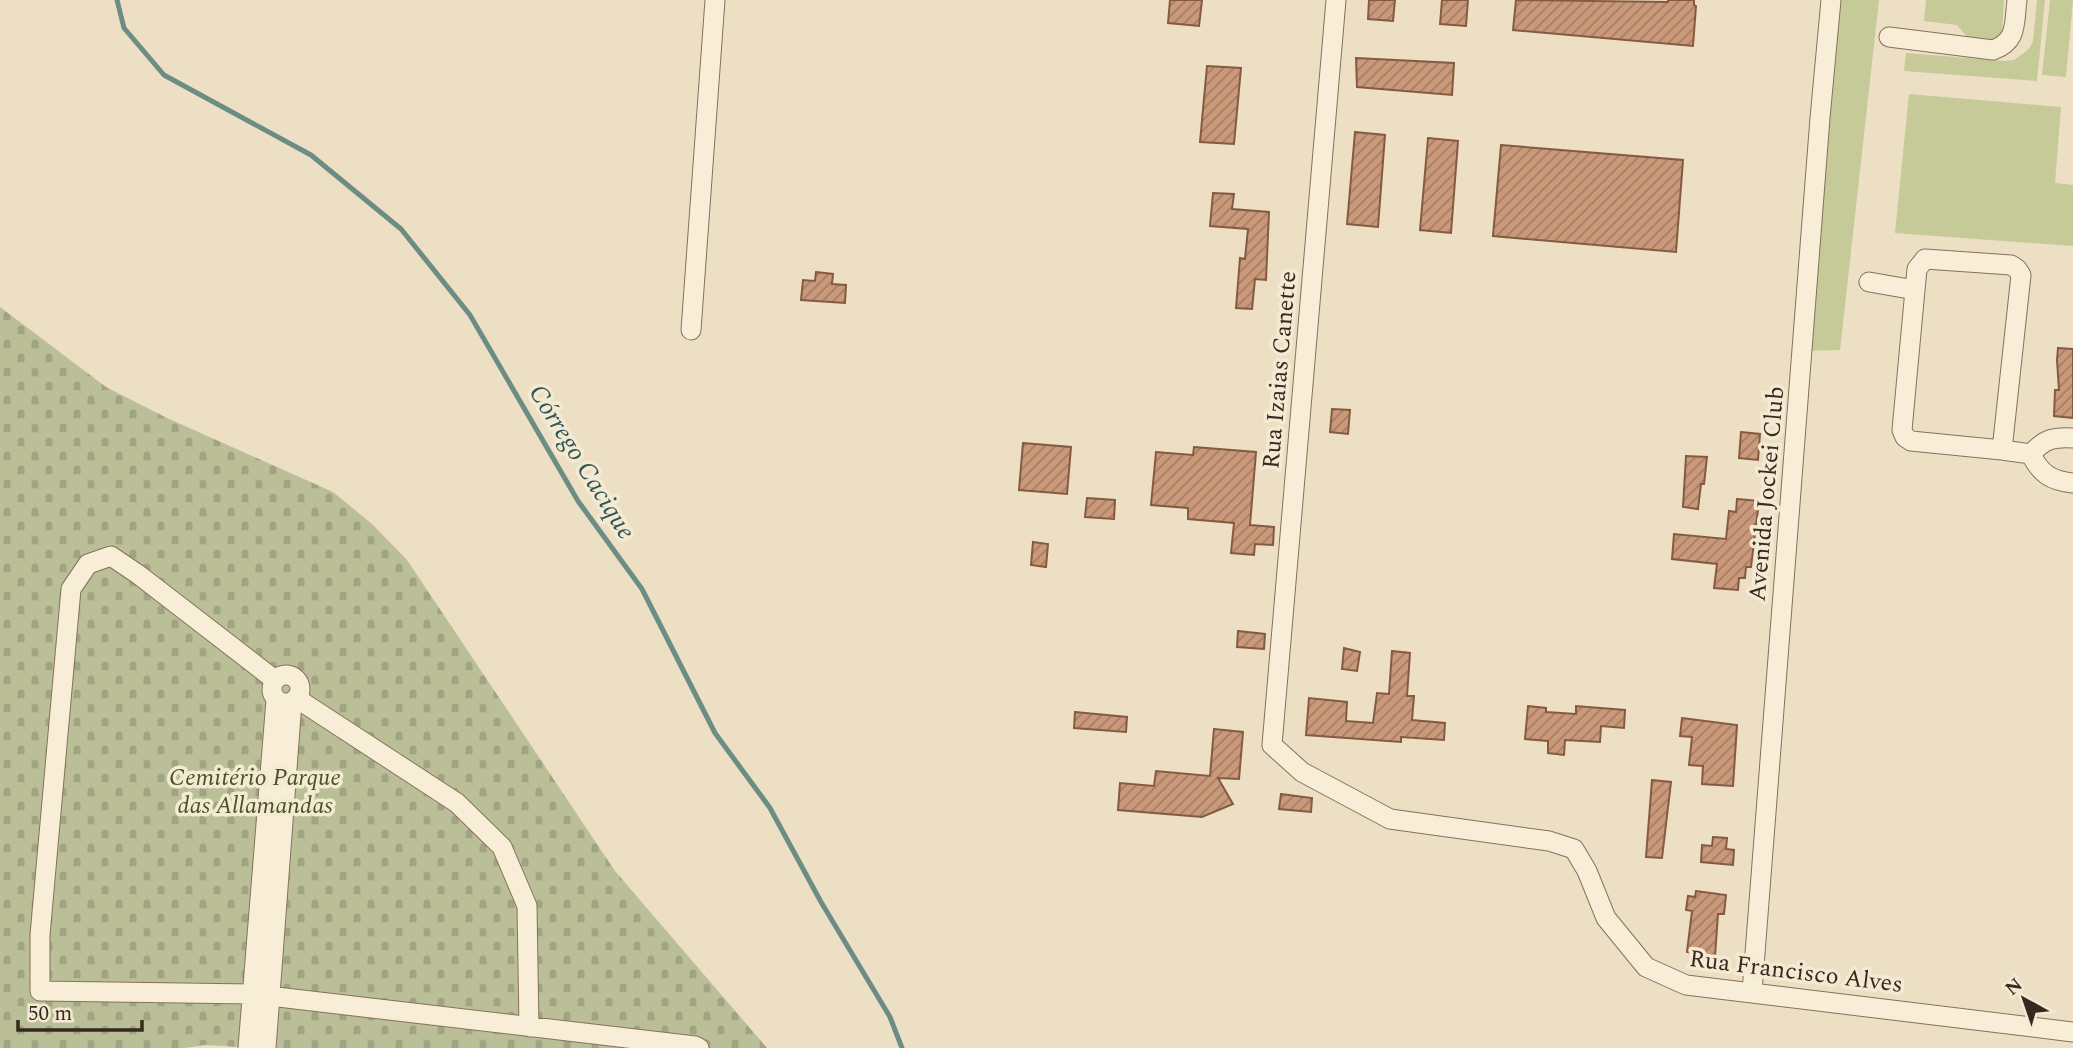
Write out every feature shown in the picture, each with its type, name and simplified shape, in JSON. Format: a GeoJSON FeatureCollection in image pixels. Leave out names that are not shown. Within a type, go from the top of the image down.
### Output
{"type":"FeatureCollection","features":[{"type":"Feature","properties":{"kind":"street"},"geometry":{"type":"LineString","coordinates":[[691,330],[715,0]]}},
{"type":"Feature","properties":{"kind":"street","name":"Rua Izaias Canette"},"geometry":{"type":"LineString","coordinates":[[1272,745],[1336,0]]}},
{"type":"Feature","properties":{"kind":"street","name":"Avenida Jockei Club"},"geometry":{"type":"LineString","coordinates":[[1752,992],[1831,0]]}},
{"type":"Feature","properties":{"kind":"street"},"geometry":{"type":"LineString","coordinates":[[1889,37],[1993,50],[2005,46],[2012,36],[2017,0]]}},
{"type":"Feature","properties":{"kind":"street"},"geometry":{"type":"LineString","coordinates":[[2002,450],[2021,275],[2011,265],[1925,259],[1917,269],[1902,430],[1905,437],[1911,441],[2031,454]]}},
{"type":"Feature","properties":{"kind":"street"},"geometry":{"type":"LineString","coordinates":[[1869,282],[1915,290]]}},
{"type":"Feature","properties":{"kind":"street"},"geometry":{"type":"LineString","coordinates":[[2031,454],[2046,440],[2055,437],[2073,438]]}},
{"type":"Feature","properties":{"kind":"street"},"geometry":{"type":"LineString","coordinates":[[2031,454],[2036,467],[2047,476],[2059,482],[2073,483]]}},
{"type":"Feature","properties":{"kind":"street"},"geometry":{"type":"LineString","coordinates":[[529,1027],[527,906],[502,847],[457,803],[285,695],[139,575],[111,556],[88,564],[71,589],[40,935],[40,991],[261,995],[699,1048]]}},
{"type":"Feature","properties":{"kind":"street"},"geometry":{"type":"LineString","coordinates":[[248,1048],[261,995],[285,695]]}},
{"type":"Feature","properties":{"kind":"street","name":"Rua Francisco Alves"},"geometry":{"type":"LineString","coordinates":[[1272,745],[1302,772],[1390,819],[1549,841],[1574,849],[1587,871],[1606,918],[1646,967],[1686,985],[2073,1032]]}},
{"type":"Feature","properties":{"kind":"street"},"geometry":{"type":"LineString","coordinates":[[261,995],[267,1048]]}},
{"type":"Feature","properties":{"kind":"green space"},"geometry":{"type":"Polygon","coordinates":[[[1839,0],[1879,0],[1840,350],[1805,351],[1839,0]]]}},
{"type":"Feature","properties":{"kind":"green space"},"geometry":{"type":"Polygon","coordinates":[[[1926,0],[2004,0],[2002,32],[1997,41],[1970,40],[1957,25],[1924,21],[1926,0]]]}},
{"type":"Feature","properties":{"kind":"green space"},"geometry":{"type":"Polygon","coordinates":[[[2037,0],[2045,0],[2037,81],[1904,71],[1906,53],[2014,60],[2028,50],[2033,42],[2037,0]]]}},
{"type":"Feature","properties":{"kind":"green space"},"geometry":{"type":"Polygon","coordinates":[[[2050,0],[2073,0],[2066,77],[2042,75],[2050,0]]]}},
{"type":"Feature","properties":{"kind":"green space"},"geometry":{"type":"Polygon","coordinates":[[[1909,94],[2061,107],[2055,183],[2073,185],[2073,246],[1895,233],[1909,94]]]}},
{"type":"Feature","properties":{"kind":"green space","name":"Cemitério Parque das Allamandas"},"geometry":{"type":"Polygon","coordinates":[[[0,307],[106,387],[167,418],[333,492],[372,524],[407,560],[615,871],[767,1048],[255,1048],[205,1045],[185,1048],[0,1048],[0,307]]]}},
{"type":"Feature","properties":{"kind":"building"},"geometry":{"type":"Polygon","coordinates":[[[1170,0],[1202,0],[1199,26],[1168,23],[1170,0]]]}},
{"type":"Feature","properties":{"kind":"building"},"geometry":{"type":"Polygon","coordinates":[[[1369,0],[1395,0],[1393,21],[1368,19],[1369,0]]]}},
{"type":"Feature","properties":{"kind":"building"},"geometry":{"type":"Polygon","coordinates":[[[1442,0],[1468,0],[1466,26],[1440,24],[1442,0]]]}},
{"type":"Feature","properties":{"kind":"building"},"geometry":{"type":"Polygon","coordinates":[[[1516,0],[1694,0],[1696,6],[1693,46],[1513,30],[1516,0]]]}},
{"type":"Feature","properties":{"kind":"building"},"geometry":{"type":"Polygon","coordinates":[[[1356,58],[1454,63],[1452,95],[1357,87],[1356,58]]]}},
{"type":"Feature","properties":{"kind":"building"},"geometry":{"type":"Polygon","coordinates":[[[1207,66],[1241,68],[1234,144],[1200,142],[1207,66]]]}},
{"type":"Feature","properties":{"kind":"building"},"geometry":{"type":"Polygon","coordinates":[[[1355,132],[1385,135],[1378,227],[1347,224],[1355,132]]]}},
{"type":"Feature","properties":{"kind":"building"},"geometry":{"type":"Polygon","coordinates":[[[1428,138],[1458,141],[1451,233],[1420,230],[1428,138]]]}},
{"type":"Feature","properties":{"kind":"building"},"geometry":{"type":"Polygon","coordinates":[[[1501,145],[1683,160],[1676,252],[1493,236],[1501,145]]]}},
{"type":"Feature","properties":{"kind":"building"},"geometry":{"type":"Polygon","coordinates":[[[1213,193],[1234,194],[1232,209],[1269,212],[1266,280],[1255,279],[1252,309],[1236,308],[1240,258],[1245,259],[1248,229],[1210,226],[1213,193]]]}},
{"type":"Feature","properties":{"kind":"building"},"geometry":{"type":"Polygon","coordinates":[[[816,272],[833,274],[832,284],[846,285],[845,303],[801,300],[803,280],[815,281],[816,272]]]}},
{"type":"Feature","properties":{"kind":"building"},"geometry":{"type":"Polygon","coordinates":[[[2058,348],[2073,349],[2073,418],[2054,416],[2055,390],[2059,390],[2058,348]]]}},
{"type":"Feature","properties":{"kind":"building"},"geometry":{"type":"Polygon","coordinates":[[[1332,409],[1350,410],[1348,434],[1330,432],[1332,409]]]}},
{"type":"Feature","properties":{"kind":"building"},"geometry":{"type":"Polygon","coordinates":[[[1741,432],[1760,434],[1758,460],[1739,458],[1741,432]]]}},
{"type":"Feature","properties":{"kind":"building"},"geometry":{"type":"Polygon","coordinates":[[[1023,443],[1071,447],[1067,494],[1019,490],[1023,443]]]}},
{"type":"Feature","properties":{"kind":"building"},"geometry":{"type":"Polygon","coordinates":[[[1194,447],[1256,452],[1250,525],[1274,527],[1273,545],[1255,544],[1254,555],[1231,553],[1234,523],[1188,519],[1188,508],[1151,505],[1156,452],[1193,455],[1194,447]]]}},
{"type":"Feature","properties":{"kind":"building"},"geometry":{"type":"Polygon","coordinates":[[[1686,456],[1707,457],[1698,509],[1683,507],[1686,456]]]}},
{"type":"Feature","properties":{"kind":"building"},"geometry":{"type":"Polygon","coordinates":[[[1087,498],[1115,500],[1114,519],[1085,517],[1087,498]]]}},
{"type":"Feature","properties":{"kind":"building"},"geometry":{"type":"Polygon","coordinates":[[[1737,499],[1759,501],[1751,567],[1746,567],[1745,578],[1739,578],[1738,590],[1714,588],[1717,564],[1672,559],[1674,534],[1726,539],[1729,511],[1736,512],[1737,499]]]}},
{"type":"Feature","properties":{"kind":"building"},"geometry":{"type":"Polygon","coordinates":[[[1033,542],[1048,544],[1046,567],[1031,565],[1033,542]]]}},
{"type":"Feature","properties":{"kind":"building"},"geometry":{"type":"Polygon","coordinates":[[[1238,631],[1265,634],[1264,649],[1237,647],[1238,631]]]}},
{"type":"Feature","properties":{"kind":"building"},"geometry":{"type":"Polygon","coordinates":[[[1344,648],[1360,652],[1357,671],[1342,669],[1344,648]]]}},
{"type":"Feature","properties":{"kind":"building"},"geometry":{"type":"Polygon","coordinates":[[[1392,651],[1410,653],[1407,696],[1414,696],[1412,720],[1445,723],[1444,740],[1401,737],[1401,742],[1306,735],[1309,698],[1347,702],[1346,721],[1373,723],[1377,693],[1389,694],[1392,651]]]}},
{"type":"Feature","properties":{"kind":"building"},"geometry":{"type":"Polygon","coordinates":[[[1528,706],[1546,708],[1546,712],[1576,714],[1576,706],[1625,710],[1624,728],[1601,726],[1600,742],[1565,740],[1564,755],[1548,753],[1548,741],[1525,739],[1528,706]]]}},
{"type":"Feature","properties":{"kind":"building"},"geometry":{"type":"Polygon","coordinates":[[[1075,712],[1127,717],[1126,732],[1074,728],[1075,712]]]}},
{"type":"Feature","properties":{"kind":"building"},"geometry":{"type":"Polygon","coordinates":[[[1682,718],[1737,725],[1733,786],[1702,784],[1703,766],[1689,765],[1692,737],[1680,736],[1682,718]]]}},
{"type":"Feature","properties":{"kind":"building"},"geometry":{"type":"Polygon","coordinates":[[[1214,729],[1243,732],[1239,779],[1218,778],[1233,804],[1202,817],[1118,810],[1120,783],[1154,786],[1156,771],[1210,776],[1214,729]]]}},
{"type":"Feature","properties":{"kind":"building"},"geometry":{"type":"Polygon","coordinates":[[[1652,780],[1671,782],[1662,858],[1646,857],[1652,780]]]}},
{"type":"Feature","properties":{"kind":"building"},"geometry":{"type":"Polygon","coordinates":[[[1281,794],[1312,798],[1311,812],[1279,809],[1281,794]]]}},
{"type":"Feature","properties":{"kind":"building"},"geometry":{"type":"Polygon","coordinates":[[[1713,837],[1727,838],[1726,849],[1734,850],[1733,865],[1701,862],[1702,845],[1712,846],[1713,837]]]}},
{"type":"Feature","properties":{"kind":"building"},"geometry":{"type":"Polygon","coordinates":[[[1696,891],[1726,895],[1724,914],[1718,914],[1715,956],[1687,952],[1692,911],[1686,910],[1688,896],[1695,897],[1696,891]]]}},
{"type":"Feature","properties":{"kind":"waterway","name":"Córrego Cacique"},"geometry":{"type":"LineString","coordinates":[[117,0],[124,28],[164,75],[311,155],[401,229],[470,315],[578,501],[642,589],[715,733],[770,808],[821,902],[890,1017],[902,1048]]}}]}
